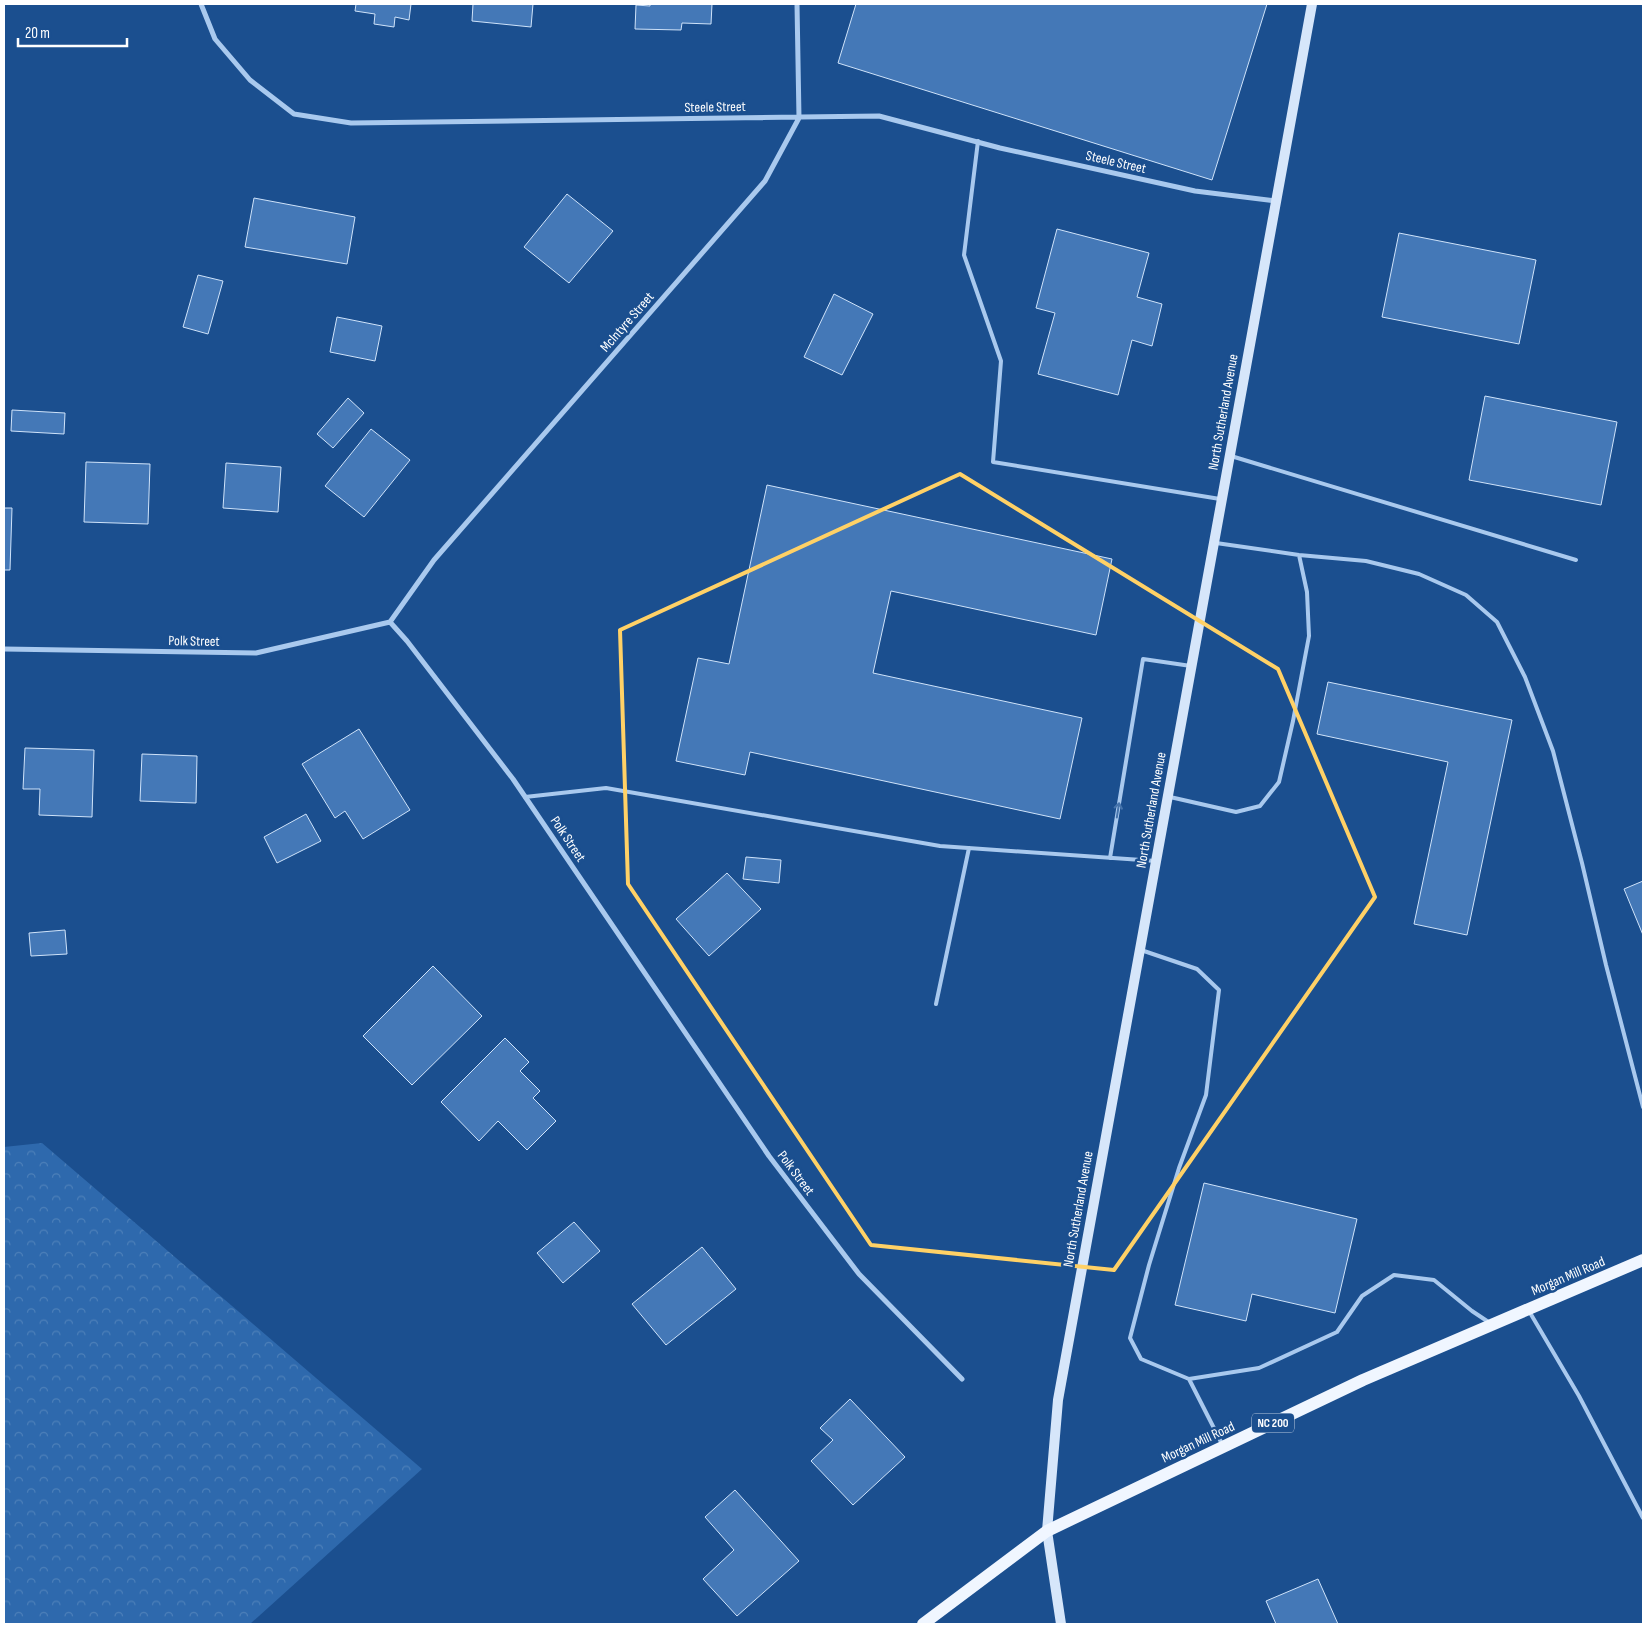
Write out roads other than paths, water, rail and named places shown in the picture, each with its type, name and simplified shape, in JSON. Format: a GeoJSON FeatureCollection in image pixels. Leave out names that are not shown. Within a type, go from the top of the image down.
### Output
{"type":"FeatureCollection","features":[{"type":"Feature","properties":{"kind":"main road","name":"Morgan Mill Road"},"geometry":{"type":"LineString","coordinates":[[923,1624],[1047,1531],[1363,1380],[1643,1260]]}},
{"type":"Feature","properties":{"kind":"street","name":"Steele Street"},"geometry":{"type":"LineString","coordinates":[[201,4],[215,39],[250,80],[294,114],[351,123],[879,116],[1195,191],[1276,201]]}},
{"type":"Feature","properties":{"kind":"street","name":"McIntyre Street"},"geometry":{"type":"LineString","coordinates":[[390,622],[434,560],[766,181],[799,118],[797,4]]}},
{"type":"Feature","properties":{"kind":"street","name":"North Sutherland Avenue"},"geometry":{"type":"LineString","coordinates":[[1061,1624],[1047,1531],[1058,1400],[1312,4]]}},
{"type":"Feature","properties":{"kind":"street","name":"Polk Street"},"geometry":{"type":"LineString","coordinates":[[4,648],[256,653],[390,622],[407,641],[513,779],[769,1156],[859,1274],[962,1379]]}},
{"type":"Feature","properties":{"kind":"lane"},"geometry":{"type":"LineString","coordinates":[[978,141],[964,255],[1001,361],[993,462],[1222,500]]}},
{"type":"Feature","properties":{"kind":"lane"},"geometry":{"type":"LineString","coordinates":[[1229,455],[1576,560]]}},
{"type":"Feature","properties":{"kind":"lane"},"geometry":{"type":"LineString","coordinates":[[1214,542],[1299,555],[1366,561],[1419,574],[1466,595],[1497,622],[1525,677],[1553,751],[1643,1107]]}},
{"type":"Feature","properties":{"kind":"lane"},"geometry":{"type":"LineString","coordinates":[[1168,796],[1236,812],[1260,806],[1278,782],[1293,720],[1309,636],[1307,592],[1299,555]]}},
{"type":"Feature","properties":{"kind":"lane"},"geometry":{"type":"LineString","coordinates":[[1110,858],[1143,659],[1191,666]]}},
{"type":"Feature","properties":{"kind":"lane"},"geometry":{"type":"LineString","coordinates":[[525,797],[606,788],[940,846],[1156,861]]}},
{"type":"Feature","properties":{"kind":"lane"},"geometry":{"type":"LineString","coordinates":[[936,1004],[969,848]]}},
{"type":"Feature","properties":{"kind":"lane"},"geometry":{"type":"LineString","coordinates":[[1139,950],[1197,969],[1219,990],[1206,1094],[1165,1212],[1130,1338],[1141,1359],[1190,1379],[1258,1368],[1337,1332],[1362,1296],[1394,1275],[1434,1280],[1472,1311],[1492,1324]]}},
{"type":"Feature","properties":{"kind":"lane"},"geometry":{"type":"LineString","coordinates":[[1528,1310],[1579,1396],[1643,1518]]}},
{"type":"Feature","properties":{"kind":"lane"},"geometry":{"type":"LineString","coordinates":[[1190,1379],[1223,1447]]}}]}
